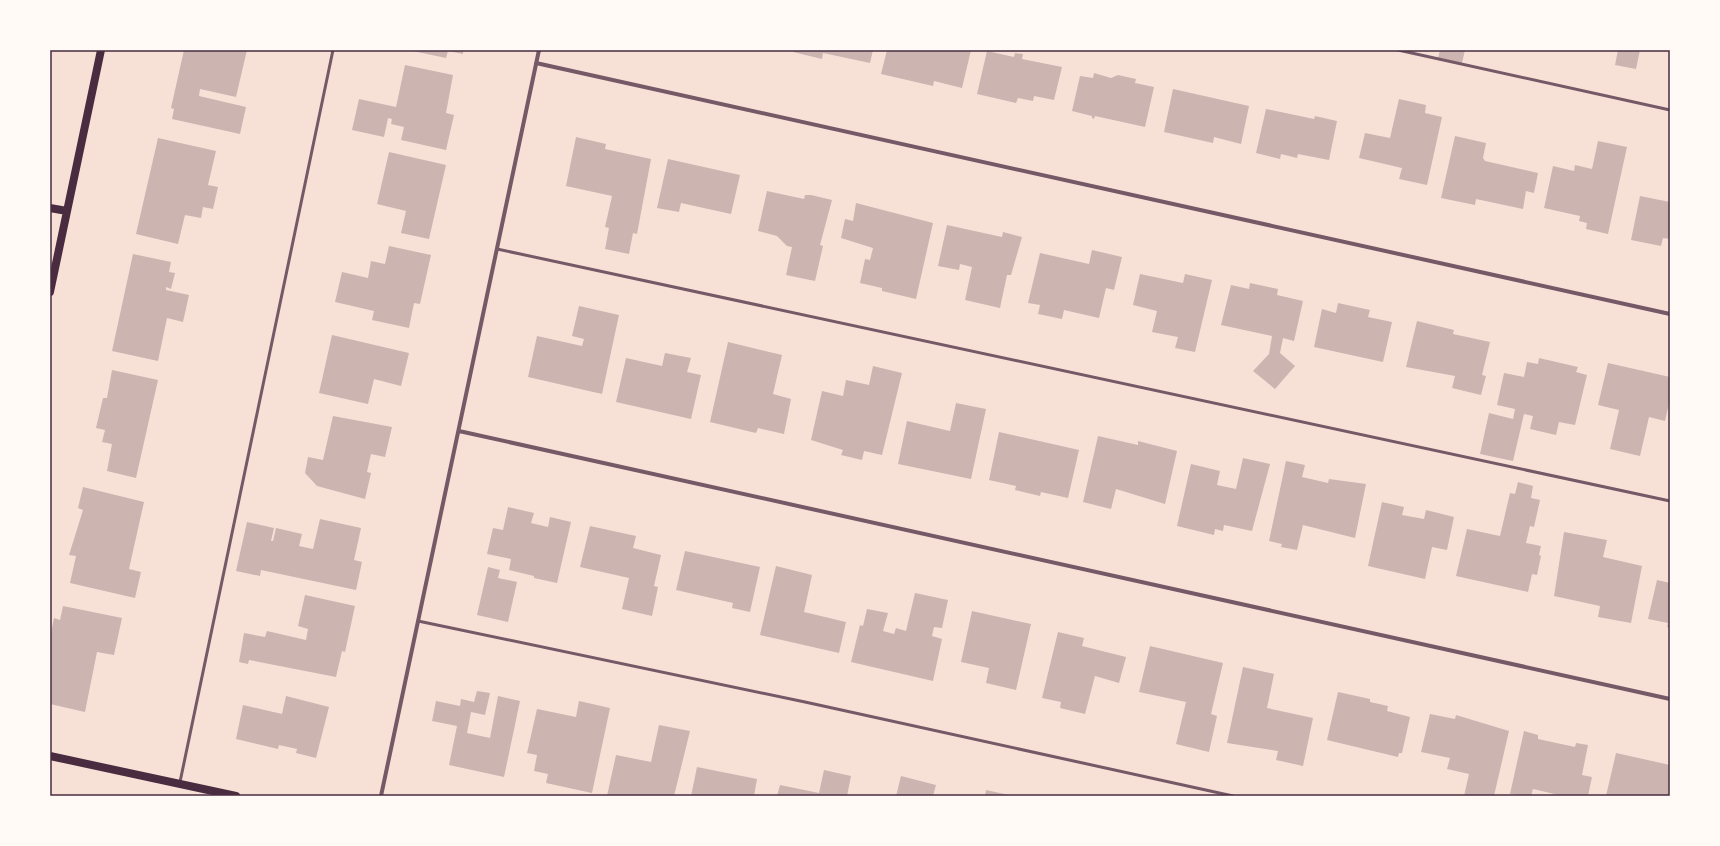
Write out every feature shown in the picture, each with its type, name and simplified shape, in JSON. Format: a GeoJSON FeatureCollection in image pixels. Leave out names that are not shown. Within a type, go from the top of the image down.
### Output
{"type":"FeatureCollection","features":[{"type":"Feature","properties":{"kind":"main road"},"geometry":{"type":"LineString","coordinates":[[50,292],[101,50]]}},
{"type":"Feature","properties":{"kind":"main road"},"geometry":{"type":"LineString","coordinates":[[50,208],[67,211]]}},
{"type":"Feature","properties":{"kind":"main road"},"geometry":{"type":"LineString","coordinates":[[50,756],[236,796]]}},
{"type":"Feature","properties":{"kind":"street"},"geometry":{"type":"LineString","coordinates":[[381,796],[539,50]]}},
{"type":"Feature","properties":{"kind":"street"},"geometry":{"type":"LineString","coordinates":[[536,63],[1670,314]]}},
{"type":"Feature","properties":{"kind":"street"},"geometry":{"type":"LineString","coordinates":[[459,431],[1670,699]]}},
{"type":"Feature","properties":{"kind":"lane"},"geometry":{"type":"LineString","coordinates":[[180,784],[334,50]]}},
{"type":"Feature","properties":{"kind":"lane"},"geometry":{"type":"LineString","coordinates":[[1398,50],[1670,110]]}},
{"type":"Feature","properties":{"kind":"lane"},"geometry":{"type":"LineString","coordinates":[[497,249],[1670,501]]}},
{"type":"Feature","properties":{"kind":"lane"},"geometry":{"type":"LineString","coordinates":[[418,621],[805,702],[1233,796]]}},
{"type":"Feature","properties":{"kind":"building"},"geometry":{"type":"Polygon","coordinates":[[[184,50],[247,50],[236,97],[200,89],[199,96],[246,107],[240,134],[172,119],[174,109],[171,108],[184,50]]]}},
{"type":"Feature","properties":{"kind":"building"},"geometry":{"type":"Polygon","coordinates":[[[408,50],[463,50],[463,54],[448,51],[446,58],[408,50]]]}},
{"type":"Feature","properties":{"kind":"building"},"geometry":{"type":"Polygon","coordinates":[[[793,50],[873,50],[870,63],[823,53],[822,59],[793,52],[793,50]]]}},
{"type":"Feature","properties":{"kind":"building"},"geometry":{"type":"Polygon","coordinates":[[[887,50],[971,50],[962,88],[934,81],[933,86],[881,74],[887,50]]]}},
{"type":"Feature","properties":{"kind":"building"},"geometry":{"type":"Polygon","coordinates":[[[1440,50],[1465,50],[1462,63],[1438,58],[1440,50]]]}},
{"type":"Feature","properties":{"kind":"building"},"geometry":{"type":"Polygon","coordinates":[[[1618,50],[1640,50],[1636,69],[1615,65],[1618,50]]]}},
{"type":"Feature","properties":{"kind":"building"},"geometry":{"type":"Polygon","coordinates":[[[987,51],[1014,57],[1015,53],[1023,54],[1022,59],[1062,67],[1054,100],[1034,96],[1033,101],[1018,98],[1016,103],[977,94],[987,51]]]}},
{"type":"Feature","properties":{"kind":"building"},"geometry":{"type":"Polygon","coordinates":[[[405,65],[453,75],[446,113],[454,115],[446,150],[401,140],[404,127],[391,124],[392,119],[388,118],[384,137],[352,130],[359,99],[396,107],[405,65]]]}},
{"type":"Feature","properties":{"kind":"building"},"geometry":{"type":"Polygon","coordinates":[[[1094,73],[1111,78],[1118,75],[1136,79],[1135,83],[1154,87],[1145,127],[1095,116],[1094,119],[1092,116],[1072,111],[1080,76],[1093,78],[1094,73]]]}},
{"type":"Feature","properties":{"kind":"building"},"geometry":{"type":"Polygon","coordinates":[[[1173,89],[1249,106],[1241,144],[1214,137],[1213,143],[1164,132],[1173,89]]]}},
{"type":"Feature","properties":{"kind":"building"},"geometry":{"type":"Polygon","coordinates":[[[1399,99],[1426,105],[1425,113],[1442,117],[1427,185],[1399,179],[1402,168],[1359,158],[1365,133],[1390,138],[1399,99]]]}},
{"type":"Feature","properties":{"kind":"building"},"geometry":{"type":"Polygon","coordinates":[[[1266,109],[1314,119],[1315,116],[1337,121],[1329,160],[1298,154],[1297,158],[1281,154],[1280,159],[1256,153],[1266,109]]]}},
{"type":"Feature","properties":{"kind":"building"},"geometry":{"type":"Polygon","coordinates":[[[1455,136],[1486,143],[1483,158],[1485,161],[1538,173],[1534,193],[1526,191],[1523,209],[1476,199],[1475,205],[1441,198],[1455,136]]]}},
{"type":"Feature","properties":{"kind":"building"},"geometry":{"type":"Polygon","coordinates":[[[576,137],[606,144],[605,149],[651,159],[637,234],[633,233],[629,254],[605,249],[609,228],[605,227],[612,196],[566,186],[576,137]]]}},
{"type":"Feature","properties":{"kind":"building"},"geometry":{"type":"Polygon","coordinates":[[[158,138],[216,151],[208,185],[218,187],[213,209],[203,207],[201,218],[185,215],[178,244],[136,234],[158,138]]]}},
{"type":"Feature","properties":{"kind":"building"},"geometry":{"type":"Polygon","coordinates":[[[1598,141],[1627,147],[1608,234],[1586,229],[1587,223],[1579,221],[1580,216],[1544,208],[1553,166],[1574,171],[1575,165],[1592,169],[1598,141]]]}},
{"type":"Feature","properties":{"kind":"building"},"geometry":{"type":"Polygon","coordinates":[[[389,152],[446,165],[429,239],[401,233],[406,211],[377,204],[389,152]]]}},
{"type":"Feature","properties":{"kind":"building"},"geometry":{"type":"Polygon","coordinates":[[[668,159],[740,175],[731,214],[681,203],[679,212],[657,208],[668,159]]]}},
{"type":"Feature","properties":{"kind":"building"},"geometry":{"type":"Polygon","coordinates":[[[767,191],[804,199],[805,195],[811,195],[832,200],[820,245],[823,246],[815,281],[786,275],[792,247],[787,246],[777,236],[758,231],[767,191]]]}},
{"type":"Feature","properties":{"kind":"building"},"geometry":{"type":"Polygon","coordinates":[[[1640,196],[1670,202],[1670,239],[1663,238],[1661,246],[1631,240],[1640,196]]]}},
{"type":"Feature","properties":{"kind":"building"},"geometry":{"type":"Polygon","coordinates":[[[856,203],[933,223],[916,299],[882,291],[882,288],[860,283],[865,259],[870,260],[873,248],[841,238],[845,219],[853,221],[856,203]]]}},
{"type":"Feature","properties":{"kind":"building"},"geometry":{"type":"Polygon","coordinates":[[[947,225],[1002,237],[1003,232],[1022,237],[1011,275],[1007,275],[1000,308],[965,300],[972,267],[960,264],[959,270],[938,266],[947,225]]]}},
{"type":"Feature","properties":{"kind":"building"},"geometry":{"type":"Polygon","coordinates":[[[389,246],[431,255],[420,304],[414,303],[409,328],[372,320],[374,311],[335,302],[342,272],[368,278],[371,261],[385,264],[389,246]]]}},
{"type":"Feature","properties":{"kind":"building"},"geometry":{"type":"Polygon","coordinates":[[[1092,250],[1122,257],[1114,290],[1106,288],[1099,318],[1064,310],[1062,319],[1038,314],[1040,305],[1028,303],[1040,253],[1089,264],[1092,250]]]}},
{"type":"Feature","properties":{"kind":"building"},"geometry":{"type":"Polygon","coordinates":[[[133,254],[171,262],[169,272],[175,273],[171,289],[166,287],[166,290],[189,295],[183,322],[167,318],[158,361],[112,351],[133,254]]]}},
{"type":"Feature","properties":{"kind":"building"},"geometry":{"type":"Polygon","coordinates":[[[1140,274],[1183,283],[1185,274],[1212,280],[1195,352],[1175,348],[1178,337],[1152,332],[1157,311],[1133,305],[1140,274]]]}},
{"type":"Feature","properties":{"kind":"building"},"geometry":{"type":"Polygon","coordinates":[[[1250,283],[1278,289],[1277,295],[1303,301],[1294,341],[1283,338],[1280,353],[1295,366],[1275,389],[1253,371],[1269,354],[1272,336],[1221,325],[1231,285],[1249,289],[1250,283]]]}},
{"type":"Feature","properties":{"kind":"building"},"geometry":{"type":"Polygon","coordinates":[[[1338,303],[1370,310],[1368,317],[1392,322],[1383,362],[1314,347],[1322,309],[1336,313],[1338,303]]]}},
{"type":"Feature","properties":{"kind":"building"},"geometry":{"type":"Polygon","coordinates":[[[579,306],[619,315],[602,394],[528,377],[537,336],[582,346],[584,339],[572,336],[579,306]]]}},
{"type":"Feature","properties":{"kind":"building"},"geometry":{"type":"Polygon","coordinates":[[[1417,321],[1454,330],[1453,334],[1490,342],[1482,375],[1486,376],[1481,395],[1452,388],[1455,376],[1406,367],[1417,321]]]}},
{"type":"Feature","properties":{"kind":"building"},"geometry":{"type":"Polygon","coordinates":[[[332,335],[409,353],[401,386],[374,379],[368,404],[319,393],[332,335]]]}},
{"type":"Feature","properties":{"kind":"building"},"geometry":{"type":"Polygon","coordinates":[[[728,342],[782,355],[773,394],[791,399],[784,434],[758,428],[756,433],[710,422],[728,342]]]}},
{"type":"Feature","properties":{"kind":"building"},"geometry":{"type":"Polygon","coordinates":[[[665,353],[691,358],[687,372],[701,375],[691,419],[616,402],[626,358],[662,366],[665,353]]]}},
{"type":"Feature","properties":{"kind":"building"},"geometry":{"type":"Polygon","coordinates":[[[1539,358],[1578,367],[1576,372],[1587,375],[1575,425],[1559,422],[1556,435],[1530,429],[1533,416],[1524,414],[1513,461],[1480,454],[1489,413],[1513,419],[1515,409],[1497,405],[1504,373],[1524,377],[1527,362],[1538,364],[1539,358]]]}},
{"type":"Feature","properties":{"kind":"building"},"geometry":{"type":"Polygon","coordinates":[[[1608,363],[1670,377],[1670,399],[1665,421],[1649,417],[1640,456],[1610,449],[1619,410],[1598,405],[1608,363]]]}},
{"type":"Feature","properties":{"kind":"building"},"geometry":{"type":"Polygon","coordinates":[[[873,366],[902,373],[882,455],[864,451],[862,460],[841,455],[843,450],[811,440],[822,391],[843,396],[846,380],[869,385],[873,366]]]}},
{"type":"Feature","properties":{"kind":"building"},"geometry":{"type":"Polygon","coordinates":[[[112,370],[158,380],[136,478],[107,471],[112,444],[102,442],[105,430],[96,428],[103,398],[107,398],[112,370]]]}},
{"type":"Feature","properties":{"kind":"building"},"geometry":{"type":"Polygon","coordinates":[[[956,403],[986,409],[971,479],[898,464],[907,421],[950,431],[956,403]]]}},
{"type":"Feature","properties":{"kind":"building"},"geometry":{"type":"Polygon","coordinates":[[[333,416],[392,427],[385,457],[371,454],[367,472],[371,473],[365,499],[317,486],[305,473],[308,457],[323,460],[333,416]]]}},
{"type":"Feature","properties":{"kind":"building"},"geometry":{"type":"Polygon","coordinates":[[[999,432],[1079,450],[1068,498],[1041,492],[1040,496],[1015,490],[1016,486],[989,480],[999,432]]]}},
{"type":"Feature","properties":{"kind":"building"},"geometry":{"type":"Polygon","coordinates":[[[1098,436],[1138,445],[1138,441],[1177,451],[1165,504],[1116,489],[1111,509],[1083,502],[1098,436]]]}},
{"type":"Feature","properties":{"kind":"building"},"geometry":{"type":"Polygon","coordinates":[[[1243,458],[1270,464],[1252,531],[1224,525],[1223,531],[1215,529],[1214,535],[1177,526],[1191,464],[1220,471],[1217,485],[1236,489],[1243,458]]]}},
{"type":"Feature","properties":{"kind":"building"},"geometry":{"type":"Polygon","coordinates":[[[1286,461],[1305,465],[1302,477],[1328,483],[1329,479],[1366,484],[1355,538],[1303,525],[1297,550],[1281,547],[1282,544],[1269,541],[1286,461]]]}},
{"type":"Feature","properties":{"kind":"building"},"geometry":{"type":"Polygon","coordinates":[[[1518,482],[1533,486],[1531,498],[1540,500],[1534,527],[1530,526],[1526,543],[1541,546],[1539,555],[1541,556],[1537,575],[1532,574],[1528,592],[1456,576],[1467,529],[1500,536],[1510,493],[1515,494],[1518,482]]]}},
{"type":"Feature","properties":{"kind":"building"},"geometry":{"type":"Polygon","coordinates":[[[83,487],[144,502],[129,569],[141,572],[135,598],[70,583],[76,556],[69,555],[83,510],[78,508],[83,487]]]}},
{"type":"Feature","properties":{"kind":"building"},"geometry":{"type":"Polygon","coordinates":[[[1382,502],[1404,507],[1402,515],[1424,519],[1426,510],[1454,517],[1447,550],[1432,547],[1425,579],[1368,566],[1382,502]]]}},
{"type":"Feature","properties":{"kind":"building"},"geometry":{"type":"Polygon","coordinates":[[[508,507],[534,513],[531,523],[548,527],[550,517],[571,522],[557,583],[509,570],[511,559],[487,554],[493,528],[503,530],[508,507]]]}},
{"type":"Feature","properties":{"kind":"building"},"geometry":{"type":"Polygon","coordinates":[[[320,519],[361,528],[354,560],[362,562],[356,590],[261,570],[260,576],[236,571],[247,522],[274,528],[271,541],[273,541],[276,528],[302,534],[299,546],[313,549],[320,519]]]}},
{"type":"Feature","properties":{"kind":"building"},"geometry":{"type":"Polygon","coordinates":[[[590,526],[636,536],[633,548],[661,555],[654,586],[658,587],[652,616],[622,609],[629,578],[580,567],[590,526]]]}},
{"type":"Feature","properties":{"kind":"building"},"geometry":{"type":"Polygon","coordinates":[[[1564,532],[1607,540],[1603,557],[1642,566],[1631,623],[1598,617],[1600,606],[1554,596],[1564,532]]]}},
{"type":"Feature","properties":{"kind":"building"},"geometry":{"type":"Polygon","coordinates":[[[685,551],[760,567],[750,612],[732,608],[733,603],[676,590],[685,551]]]}},
{"type":"Feature","properties":{"kind":"building"},"geometry":{"type":"Polygon","coordinates":[[[776,566],[812,575],[804,612],[846,622],[839,653],[760,635],[776,566]]]}},
{"type":"Feature","properties":{"kind":"building"},"geometry":{"type":"Polygon","coordinates":[[[488,567],[500,570],[498,578],[517,582],[508,622],[477,615],[488,567]]]}},
{"type":"Feature","properties":{"kind":"building"},"geometry":{"type":"Polygon","coordinates":[[[1657,580],[1670,583],[1670,628],[1667,627],[1668,623],[1648,619],[1657,580]]]}},
{"type":"Feature","properties":{"kind":"building"},"geometry":{"type":"Polygon","coordinates":[[[915,593],[948,600],[942,628],[934,627],[932,636],[942,639],[933,681],[851,662],[860,625],[863,626],[867,609],[888,613],[883,631],[894,634],[896,628],[906,631],[915,593]]]}},
{"type":"Feature","properties":{"kind":"building"},"geometry":{"type":"Polygon","coordinates":[[[305,595],[355,606],[345,652],[342,651],[336,677],[249,660],[248,664],[239,662],[244,633],[265,637],[267,631],[306,640],[308,629],[298,626],[305,595]]]}},
{"type":"Feature","properties":{"kind":"building"},"geometry":{"type":"Polygon","coordinates":[[[63,606],[122,618],[114,655],[97,652],[85,712],[50,704],[50,638],[54,618],[60,620],[63,606]]]}},
{"type":"Feature","properties":{"kind":"building"},"geometry":{"type":"Polygon","coordinates":[[[972,611],[1031,624],[1016,690],[986,683],[989,668],[961,662],[972,611]]]}},
{"type":"Feature","properties":{"kind":"building"},"geometry":{"type":"Polygon","coordinates":[[[1058,632],[1084,638],[1082,646],[1126,657],[1119,683],[1095,676],[1085,714],[1060,708],[1061,702],[1042,698],[1058,632]]]}},
{"type":"Feature","properties":{"kind":"building"},"geometry":{"type":"Polygon","coordinates":[[[1150,646],[1223,663],[1211,714],[1217,716],[1209,752],[1176,744],[1186,702],[1139,692],[1150,646]]]}},
{"type":"Feature","properties":{"kind":"building"},"geometry":{"type":"Polygon","coordinates":[[[1243,667],[1274,674],[1267,708],[1313,718],[1303,766],[1276,760],[1278,751],[1227,743],[1243,667]]]}},
{"type":"Feature","properties":{"kind":"building"},"geometry":{"type":"Polygon","coordinates":[[[477,691],[490,693],[485,715],[471,712],[467,733],[490,738],[498,696],[520,701],[504,777],[449,765],[457,726],[432,721],[436,701],[460,706],[461,699],[474,702],[477,691]]]}},
{"type":"Feature","properties":{"kind":"building"},"geometry":{"type":"Polygon","coordinates":[[[1338,692],[1370,699],[1370,702],[1388,706],[1387,711],[1410,717],[1402,753],[1399,753],[1398,757],[1327,740],[1338,692]]]}},
{"type":"Feature","properties":{"kind":"building"},"geometry":{"type":"Polygon","coordinates":[[[286,696],[329,707],[316,758],[296,753],[297,749],[279,745],[278,749],[236,739],[243,705],[282,714],[286,696]]]}},
{"type":"Feature","properties":{"kind":"building"},"geometry":{"type":"Polygon","coordinates":[[[579,701],[610,708],[592,793],[546,783],[548,774],[534,771],[537,755],[527,753],[537,709],[576,717],[579,701]]]}},
{"type":"Feature","properties":{"kind":"building"},"geometry":{"type":"Polygon","coordinates":[[[1430,714],[1455,719],[1456,715],[1509,731],[1494,796],[1464,796],[1469,774],[1447,769],[1450,758],[1421,752],[1430,714]]]}},
{"type":"Feature","properties":{"kind":"building"},"geometry":{"type":"Polygon","coordinates":[[[659,725],[690,731],[674,796],[607,796],[616,755],[651,762],[659,725]]]}},
{"type":"Feature","properties":{"kind":"building"},"geometry":{"type":"Polygon","coordinates":[[[1524,731],[1538,735],[1538,739],[1575,747],[1576,743],[1588,745],[1582,775],[1592,777],[1588,796],[1559,796],[1533,789],[1531,796],[1510,794],[1524,731]]]}},
{"type":"Feature","properties":{"kind":"building"},"geometry":{"type":"Polygon","coordinates":[[[1616,753],[1670,765],[1670,796],[1606,796],[1616,753]]]}},
{"type":"Feature","properties":{"kind":"building"},"geometry":{"type":"Polygon","coordinates":[[[697,767],[757,779],[754,796],[691,796],[697,767]]]}},
{"type":"Feature","properties":{"kind":"building"},"geometry":{"type":"Polygon","coordinates":[[[824,770],[851,776],[847,796],[777,796],[780,785],[819,793],[824,770]]]}},
{"type":"Feature","properties":{"kind":"building"},"geometry":{"type":"Polygon","coordinates":[[[901,776],[936,785],[933,796],[896,796],[901,776]]]}},
{"type":"Feature","properties":{"kind":"building"},"geometry":{"type":"Polygon","coordinates":[[[986,790],[1009,795],[1009,796],[985,796],[986,790]]]}}]}
